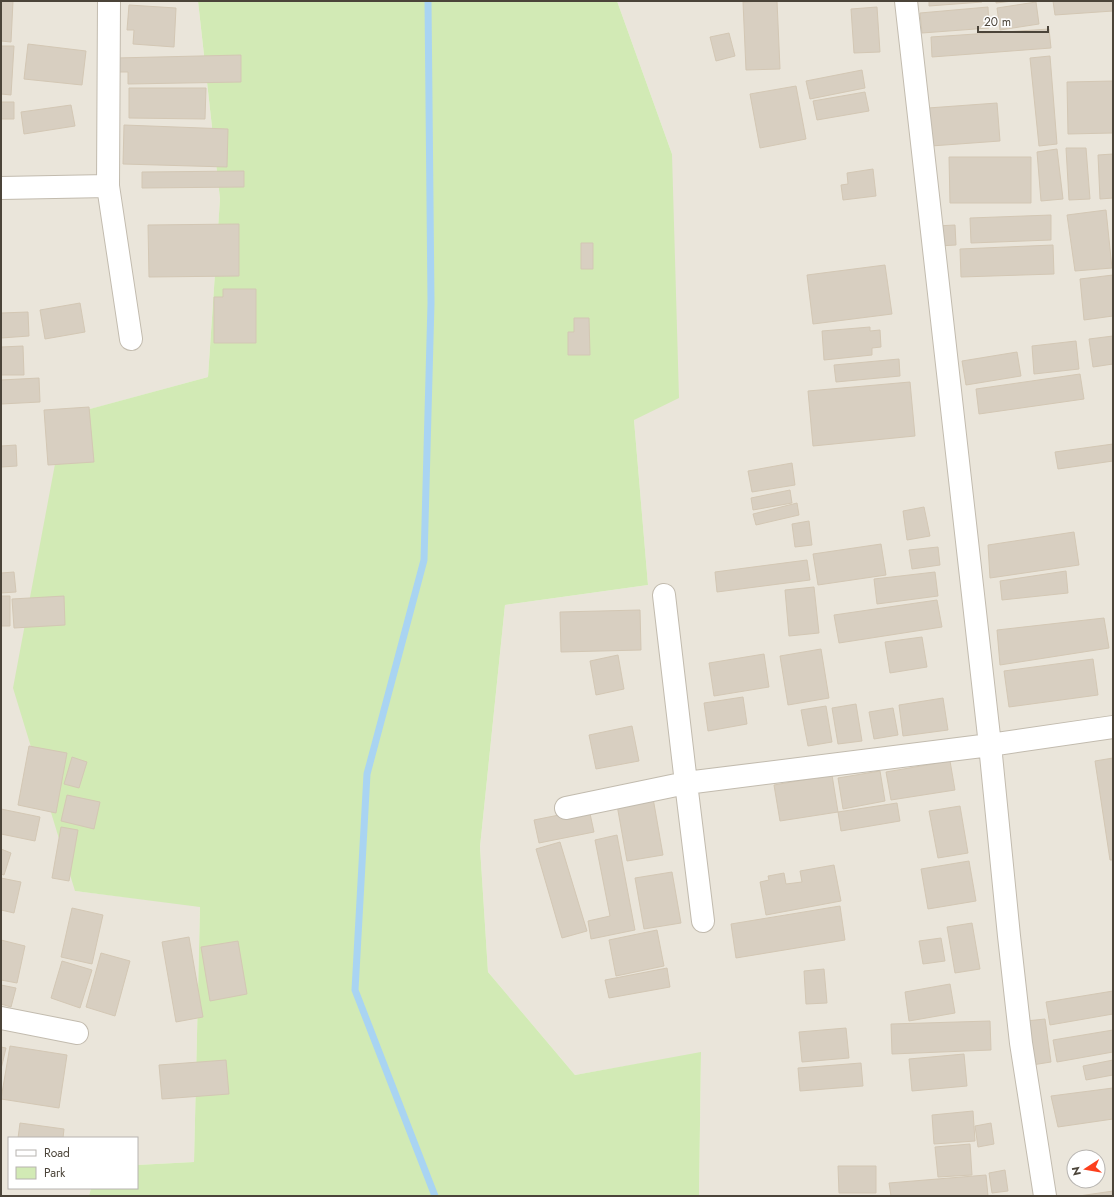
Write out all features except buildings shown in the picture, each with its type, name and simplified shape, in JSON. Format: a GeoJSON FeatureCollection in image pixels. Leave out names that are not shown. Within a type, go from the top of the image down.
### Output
{"type":"FeatureCollection","features":[{"type":"Feature","properties":{"kind":"street"},"geometry":{"type":"LineString","coordinates":[[109,1],[108,186],[131,339]]}},
{"type":"Feature","properties":{"kind":"street"},"geometry":{"type":"LineString","coordinates":[[906,1],[990,745],[1021,1043],[1045,1196]]}},
{"type":"Feature","properties":{"kind":"street"},"geometry":{"type":"LineString","coordinates":[[1,188],[108,186]]}},
{"type":"Feature","properties":{"kind":"street"},"geometry":{"type":"LineString","coordinates":[[664,595],[703,921]]}},
{"type":"Feature","properties":{"kind":"street"},"geometry":{"type":"LineString","coordinates":[[566,808],[686,783],[990,745],[1113,727]]}},
{"type":"Feature","properties":{"kind":"street"},"geometry":{"type":"LineString","coordinates":[[1,1018],[77,1032]]}},
{"type":"Feature","properties":{"kind":"shaded area"},"geometry":{"type":"Polygon","coordinates":[[[1,1],[198,1],[220,199],[208,377],[65,416],[75,891],[200,906],[194,1162],[138,1165],[138,1137],[8,1137],[8,1189],[91,1189],[89,1196],[1,1196],[1,1]]]}},
{"type":"Feature","properties":{"kind":"shaded area"},"geometry":{"type":"Polygon","coordinates":[[[617,1],[1113,1],[1113,1196],[699,1196],[701,1053],[575,1075],[488,972],[480,847],[505,605],[648,585],[634,420],[672,154],[617,1]]]}},
{"type":"Feature","properties":{"kind":"green space"},"geometry":{"type":"Polygon","coordinates":[[[198,1],[617,1],[672,154],[679,398],[634,420],[648,585],[505,605],[480,847],[488,972],[575,1075],[701,1052],[699,1196],[89,1196],[91,1189],[138,1189],[138,1165],[194,1162],[200,907],[75,891],[13,688],[64,416],[208,377],[220,199],[198,1]]]}},
{"type":"Feature","properties":{"kind":"waterway"},"geometry":{"type":"LineString","coordinates":[[428,1],[431,303],[424,560],[367,774],[355,990],[435,1196]]}}]}
